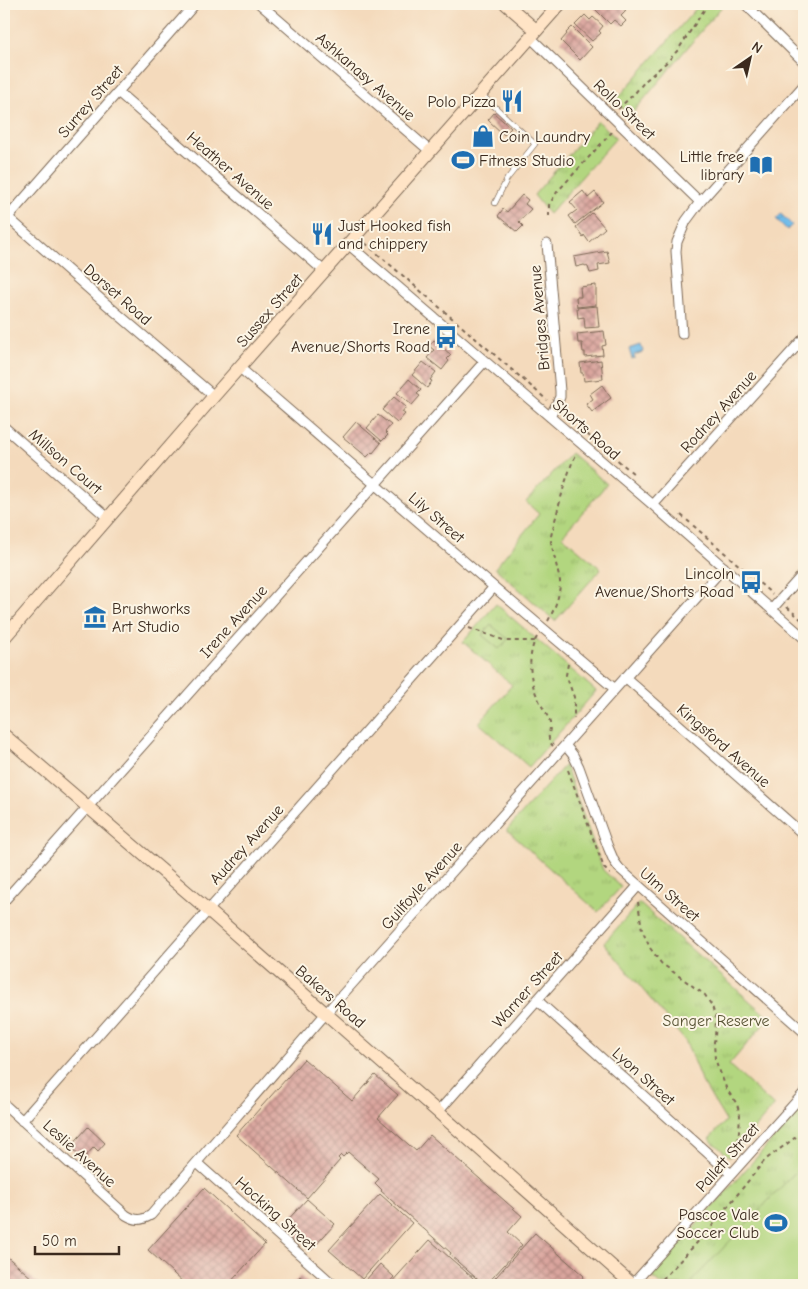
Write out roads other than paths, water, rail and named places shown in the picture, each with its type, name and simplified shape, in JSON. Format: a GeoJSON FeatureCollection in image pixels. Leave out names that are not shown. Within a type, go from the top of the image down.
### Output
{"type":"FeatureCollection","features":[{"type":"Feature","properties":{"kind":"street","name":"Surrey Street"},"geometry":{"type":"LineString","coordinates":[[5,215],[118,92],[194,4]]}},
{"type":"Feature","properties":{"kind":"street","name":"Ashkanasy Avenue"},"geometry":{"type":"LineString","coordinates":[[260,4],[430,151]]}},
{"type":"Feature","properties":{"kind":"street"},"geometry":{"type":"LineString","coordinates":[[506,4],[533,34]]}},
{"type":"Feature","properties":{"kind":"street","name":"Sussex Street"},"geometry":{"type":"LineString","coordinates":[[5,635],[560,4]]}},
{"type":"Feature","properties":{"kind":"street"},"geometry":{"type":"LineString","coordinates":[[745,4],[804,62]]}},
{"type":"Feature","properties":{"kind":"street","name":"Rollo Street"},"geometry":{"type":"LineString","coordinates":[[533,34],[611,117],[700,202]]}},
{"type":"Feature","properties":{"kind":"street"},"geometry":{"type":"LineString","coordinates":[[682,334],[676,251],[677,242],[686,221],[700,202],[804,85]]}},
{"type":"Feature","properties":{"kind":"street","name":"Heather Avenue"},"geometry":{"type":"LineString","coordinates":[[118,92],[324,271]]}},
{"type":"Feature","properties":{"kind":"street","name":"Dorset Road"},"geometry":{"type":"LineString","coordinates":[[5,215],[214,396]]}},
{"type":"Feature","properties":{"kind":"street","name":"Shorts Road"},"geometry":{"type":"LineString","coordinates":[[348,244],[804,638]]}},
{"type":"Feature","properties":{"kind":"street","name":"Bridges Avenue"},"geometry":{"type":"LineString","coordinates":[[547,244],[560,391],[560,397],[550,417]]}},
{"type":"Feature","properties":{"kind":"street","name":"Rodney Avenue"},"geometry":{"type":"LineString","coordinates":[[653,506],[804,338]]}},
{"type":"Feature","properties":{"kind":"street","name":"Irene Avenue"},"geometry":{"type":"LineString","coordinates":[[4,901],[485,361]]}},
{"type":"Feature","properties":{"kind":"street","name":"Lily Street"},"geometry":{"type":"LineString","coordinates":[[240,368],[615,689]]}},
{"type":"Feature","properties":{"kind":"street","name":"Millson Court"},"geometry":{"type":"LineString","coordinates":[[4,428],[108,518]]}},
{"type":"Feature","properties":{"kind":"street","name":"Guilfoyle Avenue"},"geometry":{"type":"LineString","coordinates":[[139,1220],[151,1215],[326,1014],[724,567]]}},
{"type":"Feature","properties":{"kind":"street"},"geometry":{"type":"LineString","coordinates":[[772,609],[804,573]]}},
{"type":"Feature","properties":{"kind":"street","name":"Audrey Avenue"},"geometry":{"type":"LineString","coordinates":[[22,1121],[494,587]]}},
{"type":"Feature","properties":{"kind":"street","name":"Kingsford Avenue"},"geometry":{"type":"LineString","coordinates":[[625,677],[804,835]]}},
{"type":"Feature","properties":{"kind":"street","name":"Bakers Road"},"geometry":{"type":"LineString","coordinates":[[4,735],[208,910],[632,1285]]}},
{"type":"Feature","properties":{"kind":"street","name":"Ulm Street"},"geometry":{"type":"LineString","coordinates":[[562,749],[573,755],[579,767],[614,861],[619,868],[804,1032]]}},
{"type":"Feature","properties":{"kind":"street","name":"Warner Street"},"geometry":{"type":"LineString","coordinates":[[438,1112],[638,886]]}},
{"type":"Feature","properties":{"kind":"street","name":"Lyon Street"},"geometry":{"type":"LineString","coordinates":[[536,1000],[731,1174]]}},
{"type":"Feature","properties":{"kind":"street","name":"Pallett Street"},"geometry":{"type":"LineString","coordinates":[[632,1285],[804,1092]]}},
{"type":"Feature","properties":{"kind":"street","name":"Leslie Avenue"},"geometry":{"type":"LineString","coordinates":[[4,1104],[126,1215],[139,1220]]}},
{"type":"Feature","properties":{"kind":"street","name":"Hocking Street"},"geometry":{"type":"LineString","coordinates":[[197,1163],[334,1285]]}},
{"type":"Feature","properties":{"kind":"lane"},"geometry":{"type":"LineString","coordinates":[[481,94],[534,144],[507,179],[495,203]]}},
{"type":"Feature","properties":{"kind":"water"},"geometry":{"type":"Polygon","coordinates":[[[781,214],[792,225],[787,230],[776,219],[781,214]]]}},
{"type":"Feature","properties":{"kind":"water"},"geometry":{"type":"Polygon","coordinates":[[[641,345],[643,352],[634,355],[635,358],[632,359],[629,349],[641,345]]]}},
{"type":"Feature","properties":{"kind":"place","name":"Polo Pizza"},"geometry":{"type":"Point","coordinates":[512,101]}},
{"type":"Feature","properties":{"kind":"place","name":"Coin Laundry"},"geometry":{"type":"Point","coordinates":[483,136]}},
{"type":"Feature","properties":{"kind":"place","name":"Fitness Studio"},"geometry":{"type":"Point","coordinates":[463,160]}},
{"type":"Feature","properties":{"kind":"place","name":"Little free library"},"geometry":{"type":"Point","coordinates":[761,165]}},
{"type":"Feature","properties":{"kind":"place","name":"Just Hooked fish and chippery"},"geometry":{"type":"Point","coordinates":[322,234]}},
{"type":"Feature","properties":{"kind":"place","name":"Irene Avenue/Shorts Road"},"geometry":{"type":"Point","coordinates":[446,337]}},
{"type":"Feature","properties":{"kind":"place","name":"Lincoln Avenue/Shorts Road"},"geometry":{"type":"Point","coordinates":[751,582]}},
{"type":"Feature","properties":{"kind":"place","name":"Brushworks Art Studio"},"geometry":{"type":"Point","coordinates":[95,617]}},
{"type":"Feature","properties":{"kind":"place","name":"Pascoe Vale Soccer Club"},"geometry":{"type":"Point","coordinates":[776,1223]}},
{"type":"Feature","properties":{"kind":"park label","name":"Sanger Reserve"},"geometry":{"type":"Point","coordinates":[716,1020]}}]}
